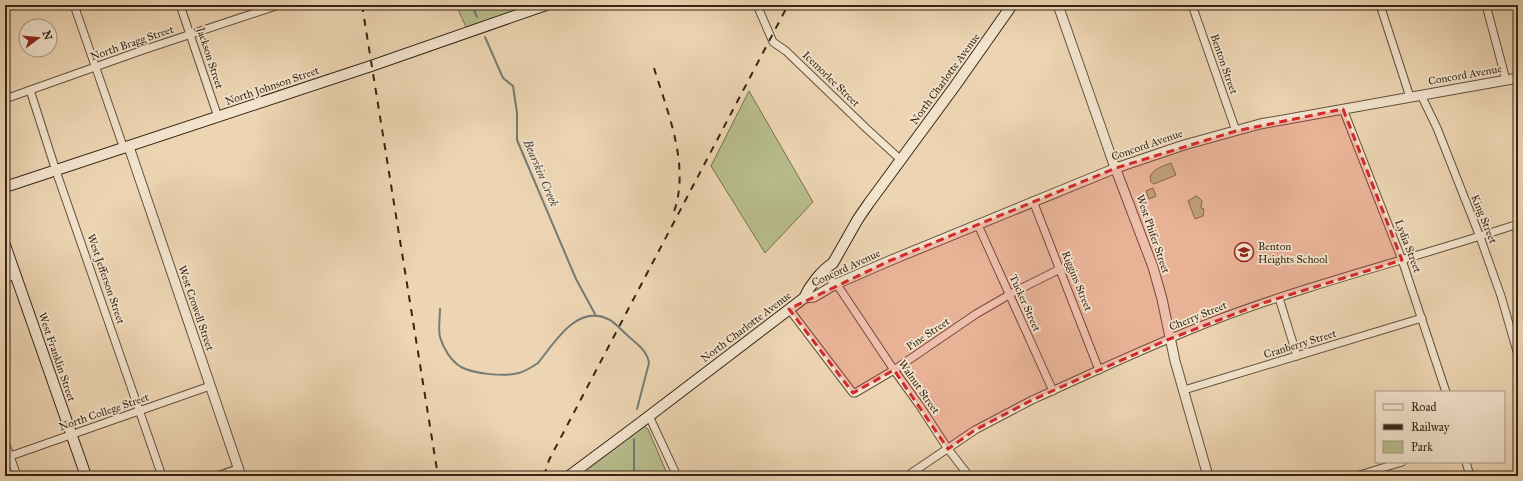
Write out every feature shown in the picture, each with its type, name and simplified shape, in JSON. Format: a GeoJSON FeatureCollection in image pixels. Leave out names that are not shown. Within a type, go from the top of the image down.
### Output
{"type":"FeatureCollection","features":[{"type":"Feature","properties":{"kind":"main road","name":"North Johnson Street"},"geometry":{"type":"LineString","coordinates":[[5,188],[546,5]]}},
{"type":"Feature","properties":{"kind":"main road","name":"North Charlotte Avenue"},"geometry":{"type":"LineString","coordinates":[[569,476],[789,309],[813,293],[833,263],[858,219],[1012,5]]}},
{"type":"Feature","properties":{"kind":"main road","name":"West Franklin Street"},"geometry":{"type":"LineString","coordinates":[[5,245],[86,476]]}},
{"type":"Feature","properties":{"kind":"street"},"geometry":{"type":"LineString","coordinates":[[5,8],[12,5]]}},
{"type":"Feature","properties":{"kind":"street","name":"West Crowell Street"},"geometry":{"type":"LineString","coordinates":[[74,5],[240,472]]}},
{"type":"Feature","properties":{"kind":"street","name":"Jackson Street"},"geometry":{"type":"LineString","coordinates":[[180,5],[218,117]]}},
{"type":"Feature","properties":{"kind":"street","name":"North Bragg Street"},"geometry":{"type":"LineString","coordinates":[[5,99],[266,7],[280,5]]}},
{"type":"Feature","properties":{"kind":"street","name":"Icemorlee Street"},"geometry":{"type":"LineString","coordinates":[[757,5],[773,42],[786,51],[901,160]]}},
{"type":"Feature","properties":{"kind":"street","name":"West Phifer Street"},"geometry":{"type":"LineString","coordinates":[[1058,5],[1153,267],[1162,299],[1170,339],[1208,476]]}},
{"type":"Feature","properties":{"kind":"street","name":"Benton Street"},"geometry":{"type":"LineString","coordinates":[[1192,5],[1236,131]]}},
{"type":"Feature","properties":{"kind":"street"},"geometry":{"type":"LineString","coordinates":[[1380,5],[1410,97]]}},
{"type":"Feature","properties":{"kind":"street"},"geometry":{"type":"LineString","coordinates":[[1486,5],[1506,80]]}},
{"type":"Feature","properties":{"kind":"street","name":"Concord Avenue"},"geometry":{"type":"LineString","coordinates":[[804,298],[814,297],[836,284],[888,261],[1033,201],[1116,168],[1184,145],[1267,123],[1518,78]]}},
{"type":"Feature","properties":{"kind":"street","name":"West Jefferson Street"},"geometry":{"type":"LineString","coordinates":[[30,90],[56,171],[162,476]]}},
{"type":"Feature","properties":{"kind":"street","name":"King Street"},"geometry":{"type":"LineString","coordinates":[[1421,95],[1437,128],[1480,237],[1501,296],[1518,355]]}},
{"type":"Feature","properties":{"kind":"street","name":"Lydia Street"},"geometry":{"type":"LineString","coordinates":[[1343,109],[1402,260],[1446,391]]}},
{"type":"Feature","properties":{"kind":"street","name":"Riggins Street"},"geometry":{"type":"LineString","coordinates":[[1033,201],[1099,370]]}},
{"type":"Feature","properties":{"kind":"street","name":"Cherry Street"},"geometry":{"type":"LineString","coordinates":[[907,476],[974,430],[1032,400],[1217,319],[1279,298],[1518,224]]}},
{"type":"Feature","properties":{"kind":"street","name":"Tucker Street"},"geometry":{"type":"LineString","coordinates":[[978,225],[1053,391]]}},
{"type":"Feature","properties":{"kind":"street","name":"Pine Street"},"geometry":{"type":"LineString","coordinates":[[789,309],[853,393],[857,393],[894,370],[976,314],[1060,269]]}},
{"type":"Feature","properties":{"kind":"street","name":"Walnut Street"},"geometry":{"type":"LineString","coordinates":[[825,274],[836,284],[948,448],[969,476]]}},
{"type":"Feature","properties":{"kind":"street"},"geometry":{"type":"LineString","coordinates":[[5,278],[15,275]]}},
{"type":"Feature","properties":{"kind":"street"},"geometry":{"type":"LineString","coordinates":[[1279,298],[1297,356]]}},
{"type":"Feature","properties":{"kind":"street","name":"Cranberry Street"},"geometry":{"type":"LineString","coordinates":[[1184,390],[1422,318]]}},
{"type":"Feature","properties":{"kind":"street","name":"North College Street"},"geometry":{"type":"LineString","coordinates":[[8,457],[210,386]]}},
{"type":"Feature","properties":{"kind":"street"},"geometry":{"type":"LineString","coordinates":[[649,416],[677,476]]}},
{"type":"Feature","properties":{"kind":"street"},"geometry":{"type":"LineString","coordinates":[[5,442],[8,457],[17,476]]}},
{"type":"Feature","properties":{"kind":"street"},"geometry":{"type":"LineString","coordinates":[[1356,476],[1399,463]]}},
{"type":"Feature","properties":{"kind":"street"},"geometry":{"type":"LineString","coordinates":[[1466,463],[1470,476]]}},
{"type":"Feature","properties":{"kind":"street"},"geometry":{"type":"LineString","coordinates":[[215,476],[240,472]]}},
{"type":"Feature","properties":{"kind":"highlighted area"},"geometry":{"type":"Polygon","coordinates":[[[1343,109],[1402,260],[1263,303],[1167,340],[1032,400],[975,430],[948,449],[894,370],[853,393],[789,309],[889,261],[1116,168],[1236,131],[1343,109]]]}},
{"type":"Feature","properties":{"kind":"green space"},"geometry":{"type":"Polygon","coordinates":[[[456,5],[532,5],[466,27],[456,5]]]}},
{"type":"Feature","properties":{"kind":"green space"},"geometry":{"type":"Polygon","coordinates":[[[749,91],[813,202],[765,253],[711,166],[749,91]]]}},
{"type":"Feature","properties":{"kind":"green space"},"geometry":{"type":"Polygon","coordinates":[[[1171,163],[1176,175],[1154,184],[1151,182],[1150,176],[1154,171],[1171,163]]]}},
{"type":"Feature","properties":{"kind":"green space"},"geometry":{"type":"Polygon","coordinates":[[[1153,188],[1156,196],[1149,199],[1146,191],[1153,188]]]}},
{"type":"Feature","properties":{"kind":"green space"},"geometry":{"type":"Polygon","coordinates":[[[1196,196],[1202,201],[1201,208],[1204,209],[1203,216],[1195,219],[1188,201],[1196,196]]]}},
{"type":"Feature","properties":{"kind":"green space"},"geometry":{"type":"Polygon","coordinates":[[[644,426],[648,429],[668,476],[576,476],[644,426]]]}},
{"type":"Feature","properties":{"kind":"waterway","name":"Bearskin Creek"},"geometry":{"type":"LineString","coordinates":[[472,5],[477,17]]}},
{"type":"Feature","properties":{"kind":"waterway","name":"Bearskin Creek"},"geometry":{"type":"LineString","coordinates":[[485,37],[503,78],[513,86],[517,113],[517,140],[576,279],[595,314]]}},
{"type":"Feature","properties":{"kind":"waterway","name":"Bearskin Creek"},"geometry":{"type":"LineString","coordinates":[[440,309],[440,337],[445,350],[451,358],[461,367],[481,373],[497,375],[519,373],[538,363],[559,336],[577,321],[586,317],[597,316],[611,320],[641,347],[648,358],[649,363],[637,409]]}},
{"type":"Feature","properties":{"kind":"waterway","name":"Bearskin Creek"},"geometry":{"type":"LineString","coordinates":[[634,439],[634,476]]}},
{"type":"Feature","properties":{"kind":"railway"},"geometry":{"type":"LineString","coordinates":[[362,5],[438,476]]}},
{"type":"Feature","properties":{"kind":"railway"},"geometry":{"type":"LineString","coordinates":[[544,476],[549,460],[788,5]]}},
{"type":"Feature","properties":{"kind":"railway"},"geometry":{"type":"LineString","coordinates":[[654,68],[671,123],[679,161],[680,180],[678,199],[672,217]]}},
{"type":"Feature","properties":{"kind":"place","name":"Benton Heights School"},"geometry":{"type":"Point","coordinates":[1244,252]}}]}
